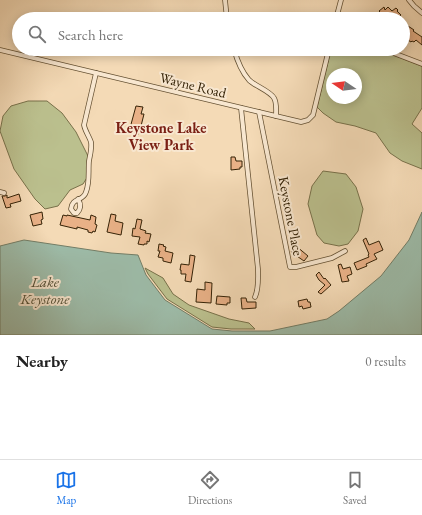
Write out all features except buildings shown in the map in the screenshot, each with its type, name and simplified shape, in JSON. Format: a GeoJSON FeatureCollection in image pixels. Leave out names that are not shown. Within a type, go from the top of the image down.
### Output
{"type":"FeatureCollection","features":[{"type":"Feature","properties":{"kind":"street"},"geometry":{"type":"LineString","coordinates":[[225,0],[226,12]]}},
{"type":"Feature","properties":{"kind":"street"},"geometry":{"type":"LineString","coordinates":[[338,12],[341,0]]}},
{"type":"Feature","properties":{"kind":"street"},"geometry":{"type":"LineString","coordinates":[[409,0],[422,13]]}},
{"type":"Feature","properties":{"kind":"street","name":"Wayne Road"},"geometry":{"type":"LineString","coordinates":[[0,50],[12,53]]}},
{"type":"Feature","properties":{"kind":"street","name":"Wayne Road"},"geometry":{"type":"LineString","coordinates":[[25,56],[301,122],[308,120],[313,115],[327,56]]}},
{"type":"Feature","properties":{"kind":"street"},"geometry":{"type":"LineString","coordinates":[[236,56],[244,74],[250,81],[274,98],[276,116]]}},
{"type":"Feature","properties":{"kind":"street"},"geometry":{"type":"LineString","coordinates":[[402,56],[422,64]]}},
{"type":"Feature","properties":{"kind":"street"},"geometry":{"type":"LineString","coordinates":[[78,199],[85,196],[87,191],[91,142],[84,129],[84,125],[96,73]]}},
{"type":"Feature","properties":{"kind":"street"},"geometry":{"type":"LineString","coordinates":[[241,108],[258,269],[258,287],[255,297]]}},
{"type":"Feature","properties":{"kind":"street","name":"Keystone Place"},"geometry":{"type":"LineString","coordinates":[[259,112],[290,267],[296,267],[332,258],[345,251]]}},
{"type":"Feature","properties":{"kind":"green space"},"geometry":{"type":"Polygon","coordinates":[[[329,56],[396,56],[422,66],[422,108],[412,124],[422,133],[422,169],[402,161],[390,153],[376,133],[336,122],[317,107],[326,70],[326,104],[362,104],[362,68],[326,68],[329,56]]]}},
{"type":"Feature","properties":{"kind":"green space"},"geometry":{"type":"Polygon","coordinates":[[[28,101],[47,101],[62,113],[76,132],[89,158],[90,173],[83,184],[70,190],[58,206],[45,209],[35,199],[14,169],[0,131],[3,116],[11,106],[28,101]]]}},
{"type":"Feature","properties":{"kind":"green space"},"geometry":{"type":"Polygon","coordinates":[[[323,171],[346,174],[356,187],[363,209],[358,231],[348,244],[339,246],[324,243],[317,235],[308,204],[312,186],[323,171]]]}},
{"type":"Feature","properties":{"kind":"green space"},"geometry":{"type":"Polygon","coordinates":[[[145,268],[163,278],[173,294],[189,305],[229,319],[249,323],[255,329],[212,327],[167,299],[145,268]]]}},
{"type":"Feature","properties":{"kind":"water","name":"Lake Keystone"},"geometry":{"type":"Polygon","coordinates":[[[422,212],[422,335],[0,335],[0,246],[24,240],[111,253],[138,255],[146,275],[165,300],[212,329],[232,331],[270,331],[327,319],[339,311],[381,276],[409,240],[422,212]]]}},
{"type":"Feature","properties":{"kind":"district","name":"Keystone Lake View Park"},"geometry":{"type":"Point","coordinates":[161,136]}}]}
